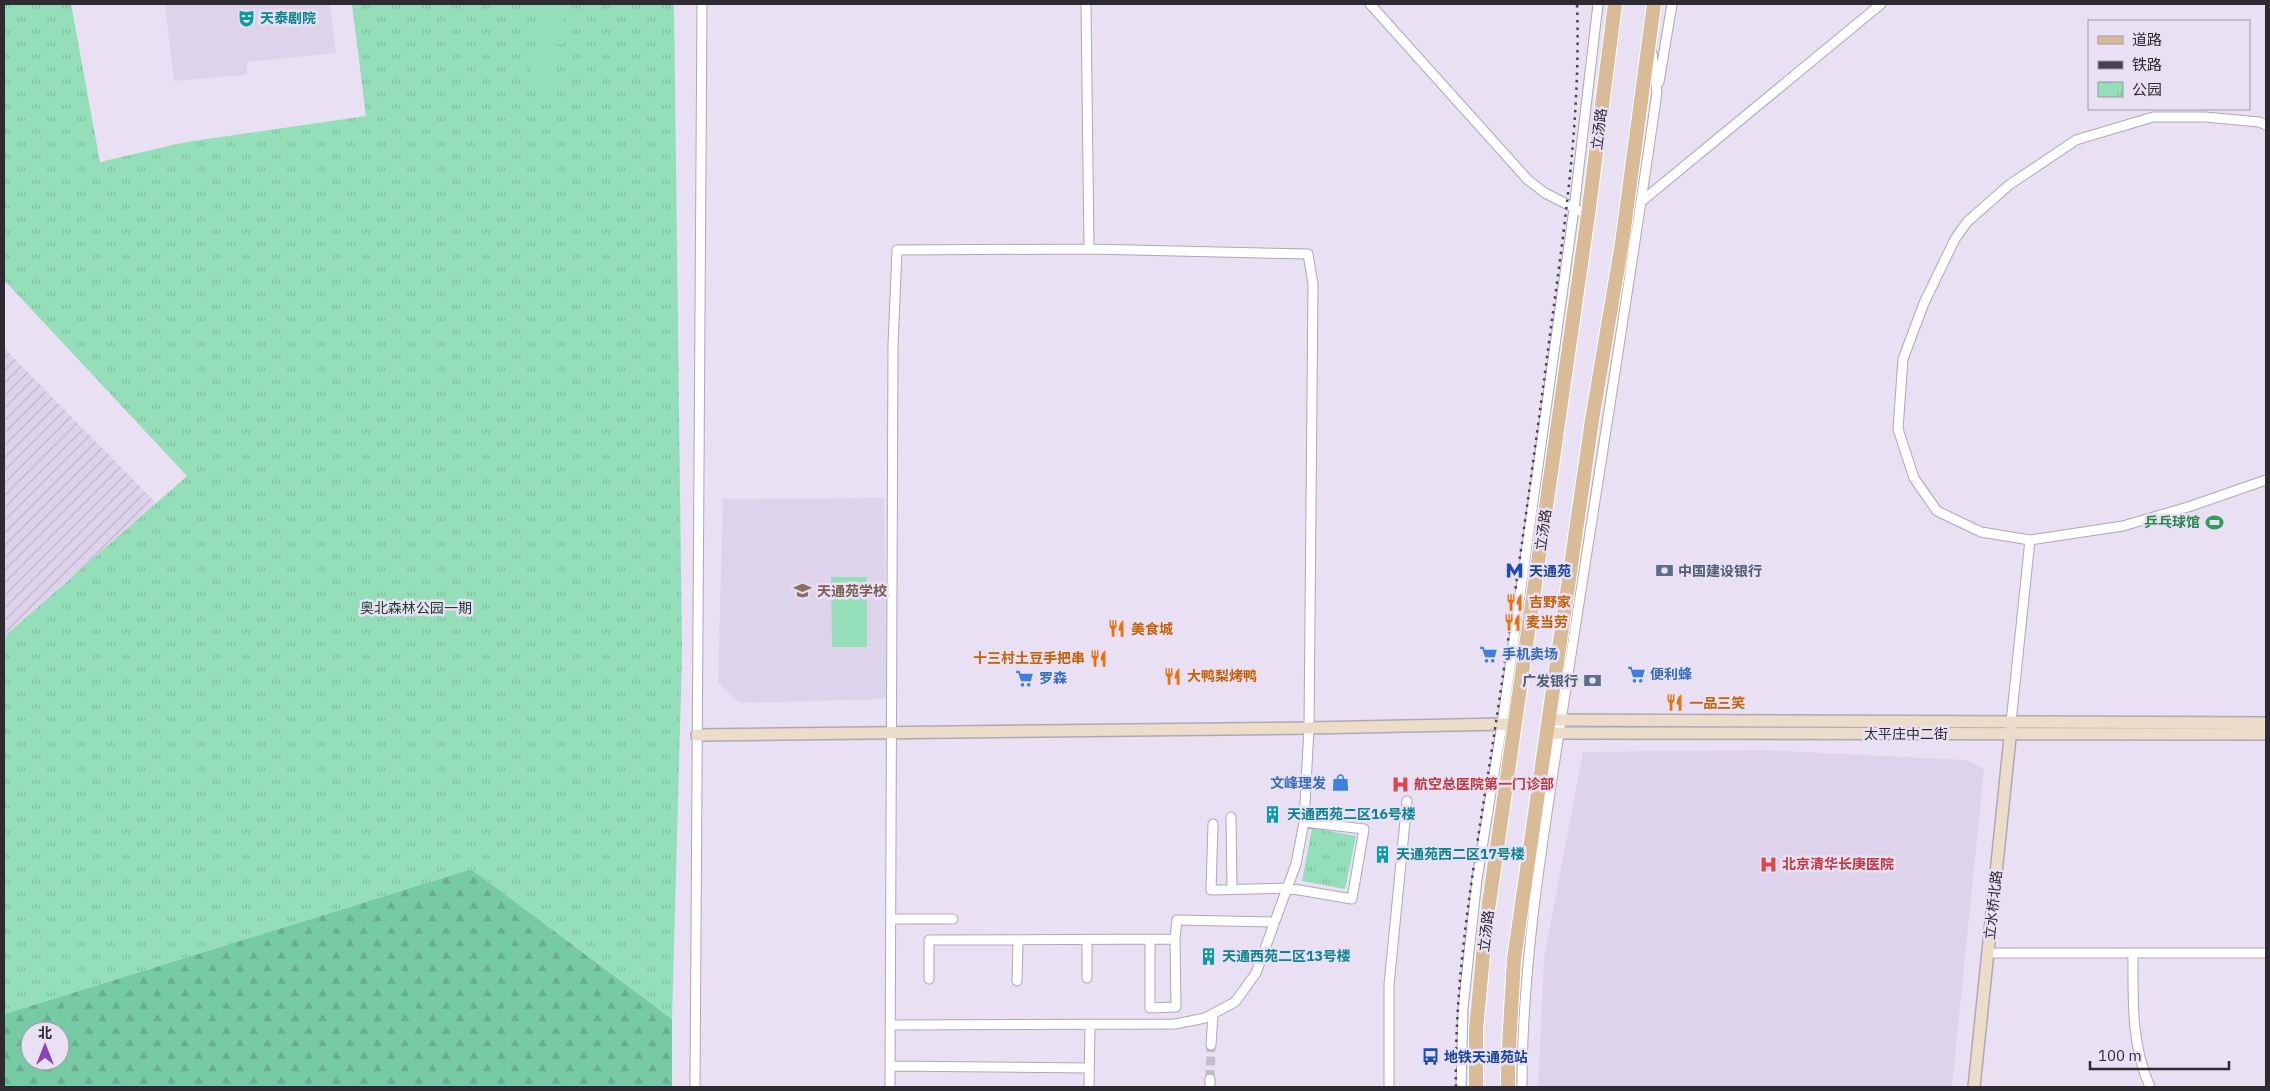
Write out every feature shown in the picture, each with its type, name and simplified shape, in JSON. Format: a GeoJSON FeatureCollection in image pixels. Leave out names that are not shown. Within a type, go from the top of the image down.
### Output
{"type":"FeatureCollection","features":[{"type":"Feature","properties":{"kind":"main road","name":"立汤路"},"geometry":{"type":"LineString","coordinates":[[1476,1087],[1476,1029],[1480,977],[1508,725],[1588,215],[1615,4]]}},
{"type":"Feature","properties":{"kind":"main road"},"geometry":{"type":"LineString","coordinates":[[1508,1087],[1514,958],[1554,726],[1592,420],[1622,243],[1654,4]]}},
{"type":"Feature","properties":{"kind":"street"},"geometry":{"type":"LineString","coordinates":[[695,1087],[702,4]]}},
{"type":"Feature","properties":{"kind":"street"},"geometry":{"type":"LineString","coordinates":[[1086,4],[1089,249]]}},
{"type":"Feature","properties":{"kind":"street"},"geometry":{"type":"LineString","coordinates":[[1370,4],[1528,180],[1545,193],[1588,215]]}},
{"type":"Feature","properties":{"kind":"street","name":"立汤路"},"geometry":{"type":"LineString","coordinates":[[1461,1087],[1463,1008],[1469,942],[1488,802],[1508,725],[1552,353],[1574,209],[1598,4]]}},
{"type":"Feature","properties":{"kind":"street"},"geometry":{"type":"LineString","coordinates":[[1522,1087],[1522,1037],[1528,959],[1554,726],[1642,201],[1657,92],[1672,4]]}},
{"type":"Feature","properties":{"kind":"street"},"geometry":{"type":"LineString","coordinates":[[1642,201],[1881,4]]}},
{"type":"Feature","properties":{"kind":"street"},"geometry":{"type":"LineString","coordinates":[[1649,35],[1657,92]]}},
{"type":"Feature","properties":{"kind":"street"},"geometry":{"type":"LineString","coordinates":[[2266,125],[2260,122],[2205,116],[2153,116],[2076,140],[2009,185],[1967,222],[1955,239],[1924,303],[1903,359],[1898,429],[1914,478],[1937,511],[1981,532],[2030,540],[2123,526],[2188,507],[2266,480]]}},
{"type":"Feature","properties":{"kind":"street"},"geometry":{"type":"LineString","coordinates":[[890,1025],[1175,1024],[1205,1018],[1235,1002],[1256,973],[1296,864],[1304,822],[1309,728],[1313,284],[1308,254],[1089,249],[897,250],[893,345],[892,733],[890,1025],[890,1087]]}},
{"type":"Feature","properties":{"kind":"street"},"geometry":{"type":"LineString","coordinates":[[2011,728],[2030,540]]}},
{"type":"Feature","properties":{"kind":"street","name":"太平庄中二街"},"geometry":{"type":"LineString","coordinates":[[2011,728],[2266,723]]}},
{"type":"Feature","properties":{"kind":"street"},"geometry":{"type":"LineString","coordinates":[[697,735],[1508,725]]}},
{"type":"Feature","properties":{"kind":"street","name":"太平庄中二街"},"geometry":{"type":"LineString","coordinates":[[1554,726],[2011,728],[2266,734]]}},
{"type":"Feature","properties":{"kind":"street","name":"立水桥北路"},"geometry":{"type":"LineString","coordinates":[[1974,1087],[2011,728]]}},
{"type":"Feature","properties":{"kind":"street"},"geometry":{"type":"LineString","coordinates":[[1389,1087],[1389,985],[1407,801]]}},
{"type":"Feature","properties":{"kind":"street"},"geometry":{"type":"LineString","coordinates":[[1231,817],[1232,889]]}},
{"type":"Feature","properties":{"kind":"street"},"geometry":{"type":"LineString","coordinates":[[1212,824],[1212,890],[1287,888],[1352,899],[1364,829],[1304,822]]}},
{"type":"Feature","properties":{"kind":"street"},"geometry":{"type":"LineString","coordinates":[[891,919],[953,919]]}},
{"type":"Feature","properties":{"kind":"street"},"geometry":{"type":"LineString","coordinates":[[1150,940],[1150,1008],[1176,1006],[1175,939],[1177,920],[1274,922]]}},
{"type":"Feature","properties":{"kind":"street"},"geometry":{"type":"LineString","coordinates":[[929,979],[929,940],[1175,939]]}},
{"type":"Feature","properties":{"kind":"street"},"geometry":{"type":"LineString","coordinates":[[1017,981],[1018,940]]}},
{"type":"Feature","properties":{"kind":"street"},"geometry":{"type":"LineString","coordinates":[[1087,940],[1087,978]]}},
{"type":"Feature","properties":{"kind":"street"},"geometry":{"type":"LineString","coordinates":[[1988,953],[2266,953]]}},
{"type":"Feature","properties":{"kind":"street"},"geometry":{"type":"LineString","coordinates":[[2133,954],[2134,1035],[2142,1068],[2150,1087]]}},
{"type":"Feature","properties":{"kind":"street"},"geometry":{"type":"LineString","coordinates":[[1211,1045],[1213,1014]]}},
{"type":"Feature","properties":{"kind":"street"},"geometry":{"type":"LineString","coordinates":[[1089,1087],[1090,1025]]}},
{"type":"Feature","properties":{"kind":"street"},"geometry":{"type":"LineString","coordinates":[[890,1066],[1089,1068]]}},
{"type":"Feature","properties":{"kind":"shaded area"},"geometry":{"type":"Polygon","coordinates":[[[165,4],[330,4],[336,53],[247,62],[247,75],[174,81],[165,4]]]}},
{"type":"Feature","properties":{"kind":"shaded area"},"geometry":{"type":"Polygon","coordinates":[[[4,350],[157,504],[4,637],[4,350]]]}},
{"type":"Feature","properties":{"kind":"shaded area","name":"天通苑学校"},"geometry":{"type":"Polygon","coordinates":[[[884,498],[887,699],[741,703],[718,683],[723,499],[884,498]]]}},
{"type":"Feature","properties":{"kind":"shaded area","name":"北京清华长庚医院"},"geometry":{"type":"Polygon","coordinates":[[[1765,750],[1967,760],[1984,769],[1952,1087],[1538,1087],[1544,958],[1583,752],[1765,750]]]}},
{"type":"Feature","properties":{"kind":"green space","name":"奥北森林公园一期"},"geometry":{"type":"Polygon","coordinates":[[[4,4],[71,4],[100,162],[186,142],[366,116],[352,4],[674,4],[682,655],[672,1019],[471,869],[4,1014],[4,637],[187,476],[4,280],[4,4]]]}},
{"type":"Feature","properties":{"kind":"green space"},"geometry":{"type":"Polygon","coordinates":[[[542,4],[564,4],[564,44],[542,43],[542,4]]]}},
{"type":"Feature","properties":{"kind":"green space"},"geometry":{"type":"Polygon","coordinates":[[[531,46],[555,47],[555,87],[531,87],[531,46]]]}},
{"type":"Feature","properties":{"kind":"green space"},"geometry":{"type":"Polygon","coordinates":[[[831,577],[867,577],[867,647],[832,647],[831,577]]]}},
{"type":"Feature","properties":{"kind":"green space"},"geometry":{"type":"Polygon","coordinates":[[[1312,828],[1356,836],[1345,889],[1302,881],[1312,828]]]}},
{"type":"Feature","properties":{"kind":"green space"},"geometry":{"type":"Polygon","coordinates":[[[471,869],[672,1019],[672,1087],[4,1087],[4,1014],[471,869]]]}},
{"type":"Feature","properties":{"kind":"tunnel"},"geometry":{"type":"LineString","coordinates":[[1210,1079],[1211,1045]]}},
{"type":"Feature","properties":{"kind":"railway"},"geometry":{"type":"LineString","coordinates":[[1456,1087],[1458,1003],[1466,920],[1499,704],[1566,216],[1574,131],[1578,46],[1577,4]]}},
{"type":"Feature","properties":{"kind":"place","name":"天泰剧院"},"geometry":{"type":"Point","coordinates":[246,18]}},
{"type":"Feature","properties":{"kind":"place","name":"乒乓球馆"},"geometry":{"type":"Point","coordinates":[2214,522]}},
{"type":"Feature","properties":{"kind":"place","name":"天通苑"},"geometry":{"type":"Point","coordinates":[1515,571]}},
{"type":"Feature","properties":{"kind":"place","name":"中国建设银行"},"geometry":{"type":"Point","coordinates":[1664,571]}},
{"type":"Feature","properties":{"kind":"place","name":"天通苑学校"},"geometry":{"type":"Point","coordinates":[803,591]}},
{"type":"Feature","properties":{"kind":"place","name":"吉野家"},"geometry":{"type":"Point","coordinates":[1515,602]}},
{"type":"Feature","properties":{"kind":"place","name":"麦当劳"},"geometry":{"type":"Point","coordinates":[1512,622]}},
{"type":"Feature","properties":{"kind":"place","name":"美食城"},"geometry":{"type":"Point","coordinates":[1117,629]}},
{"type":"Feature","properties":{"kind":"place","name":"手机卖场"},"geometry":{"type":"Point","coordinates":[1488,654]}},
{"type":"Feature","properties":{"kind":"place","name":"十三村土豆手把串"},"geometry":{"type":"Point","coordinates":[1099,658]}},
{"type":"Feature","properties":{"kind":"place","name":"便利蜂"},"geometry":{"type":"Point","coordinates":[1636,674]}},
{"type":"Feature","properties":{"kind":"place","name":"大鸭梨烤鸭"},"geometry":{"type":"Point","coordinates":[1173,676]}},
{"type":"Feature","properties":{"kind":"place","name":"罗森"},"geometry":{"type":"Point","coordinates":[1025,678]}},
{"type":"Feature","properties":{"kind":"place","name":"广发银行"},"geometry":{"type":"Point","coordinates":[1592,681]}},
{"type":"Feature","properties":{"kind":"place","name":"一品三笑"},"geometry":{"type":"Point","coordinates":[1675,703]}},
{"type":"Feature","properties":{"kind":"place","name":"文峰理发"},"geometry":{"type":"Point","coordinates":[1340,783]}},
{"type":"Feature","properties":{"kind":"place","name":"航空总医院第一门诊部"},"geometry":{"type":"Point","coordinates":[1400,784]}},
{"type":"Feature","properties":{"kind":"place","name":"天通西苑二区16号楼"},"geometry":{"type":"Point","coordinates":[1273,814]}},
{"type":"Feature","properties":{"kind":"place","name":"天通苑西二区17号楼"},"geometry":{"type":"Point","coordinates":[1382,854]}},
{"type":"Feature","properties":{"kind":"place","name":"北京清华长庚医院"},"geometry":{"type":"Point","coordinates":[1768,864]}},
{"type":"Feature","properties":{"kind":"place","name":"天通西苑二区13号楼"},"geometry":{"type":"Point","coordinates":[1208,956]}},
{"type":"Feature","properties":{"kind":"place","name":"地铁天通苑站"},"geometry":{"type":"Point","coordinates":[1430,1057]}}]}
